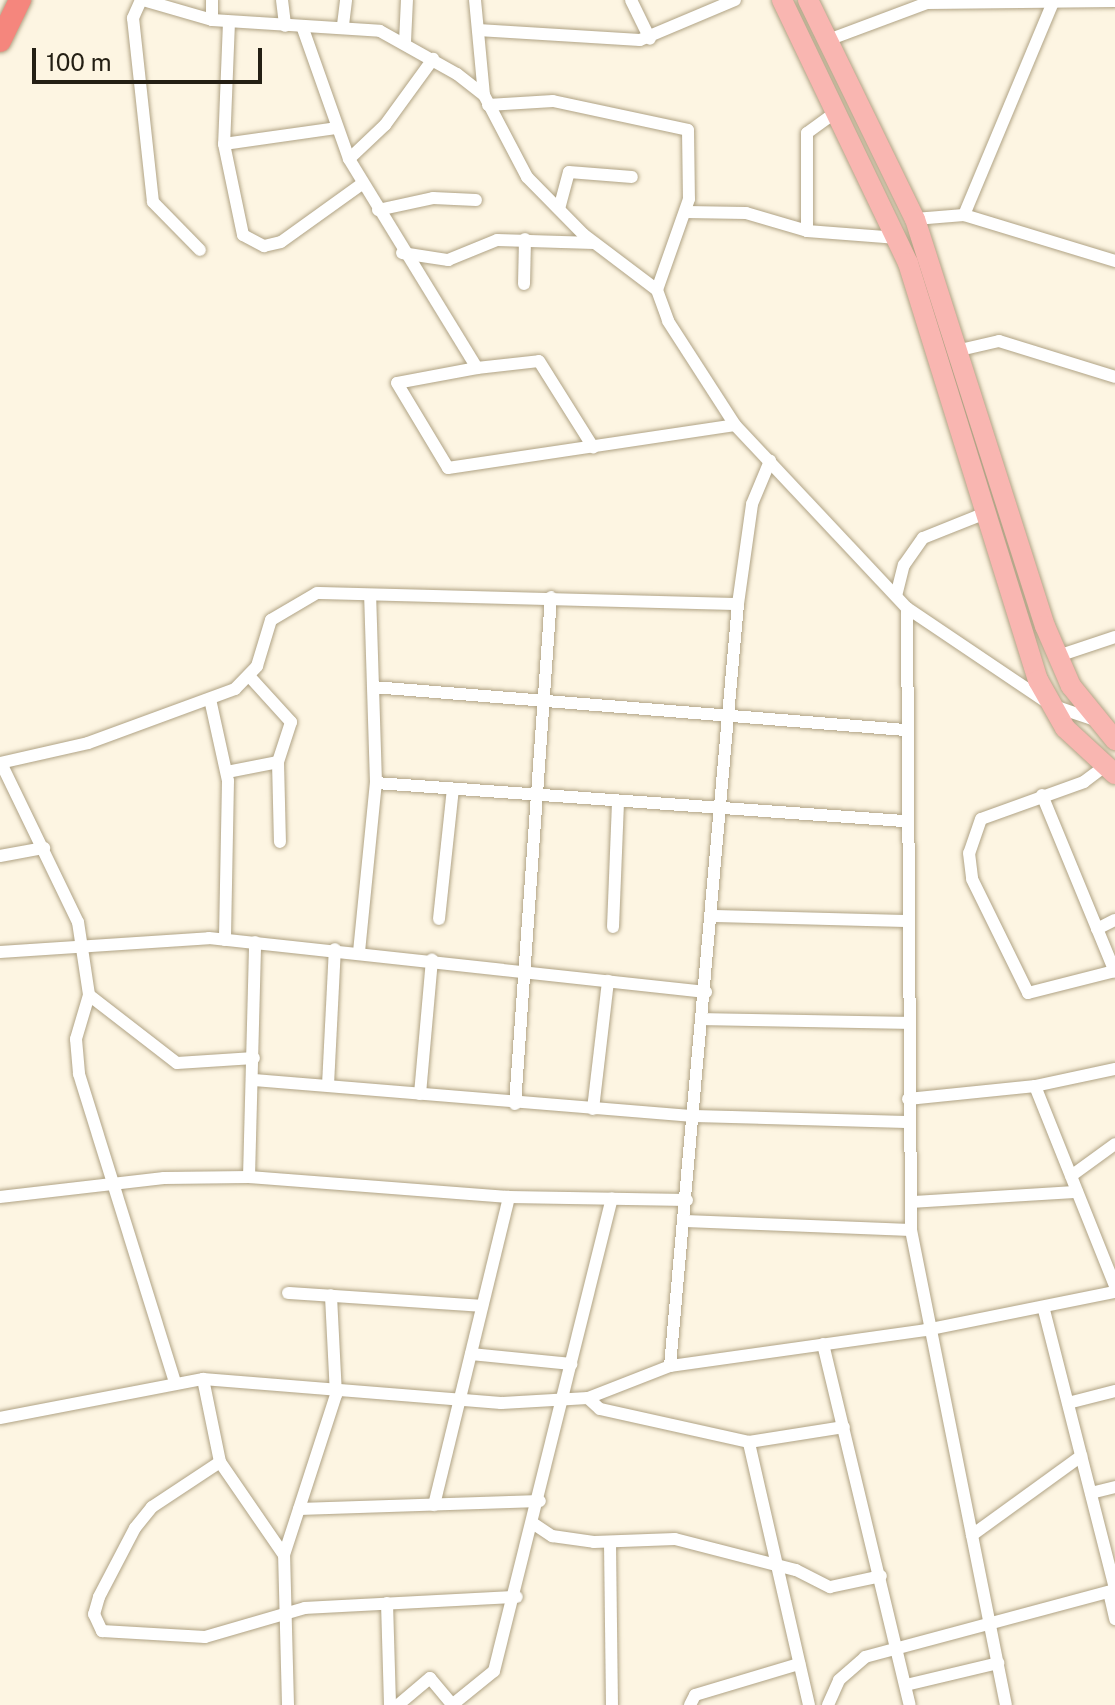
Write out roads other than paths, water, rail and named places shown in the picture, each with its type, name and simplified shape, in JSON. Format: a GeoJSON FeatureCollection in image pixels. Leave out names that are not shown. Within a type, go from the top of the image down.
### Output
{"type":"FeatureCollection","features":[{"type":"Feature","properties":{"kind":"highway"},"geometry":{"type":"LineString","coordinates":[[0,41],[20,0]]}},
{"type":"Feature","properties":{"kind":"main road"},"geometry":{"type":"LineString","coordinates":[[782,0],[898,238],[1025,649],[1051,705],[1110,770]]}},
{"type":"Feature","properties":{"kind":"main road"},"geometry":{"type":"LineString","coordinates":[[808,0],[915,219],[1058,656],[1092,719],[1115,740]]}},
{"type":"Feature","properties":{"kind":"street"},"geometry":{"type":"LineString","coordinates":[[200,250],[153,202],[133,18],[142,0],[212,20],[285,26],[343,25],[405,42],[433,59],[486,100],[538,99],[685,128],[686,212],[657,290]]}},
{"type":"Feature","properties":{"kind":"street"},"geometry":{"type":"LineString","coordinates":[[212,0],[212,20]]}},
{"type":"Feature","properties":{"kind":"street"},"geometry":{"type":"LineString","coordinates":[[282,0],[285,26]]}},
{"type":"Feature","properties":{"kind":"street"},"geometry":{"type":"LineString","coordinates":[[343,25],[346,0]]}},
{"type":"Feature","properties":{"kind":"street"},"geometry":{"type":"LineString","coordinates":[[405,42],[407,0]]}},
{"type":"Feature","properties":{"kind":"street"},"geometry":{"type":"LineString","coordinates":[[475,0],[486,100],[527,177],[597,243],[657,290],[668,321],[735,425],[907,608],[1051,705],[1092,719]]}},
{"type":"Feature","properties":{"kind":"street"},"geometry":{"type":"LineString","coordinates":[[631,0],[650,39]]}},
{"type":"Feature","properties":{"kind":"street"},"geometry":{"type":"LineString","coordinates":[[478,30],[650,39],[735,0]]}},
{"type":"Feature","properties":{"kind":"street"},"geometry":{"type":"LineString","coordinates":[[964,215],[1061,1]]}},
{"type":"Feature","properties":{"kind":"street"},"geometry":{"type":"LineString","coordinates":[[828,40],[903,7],[933,2],[1115,1]]}},
{"type":"Feature","properties":{"kind":"street"},"geometry":{"type":"LineString","coordinates":[[229,22],[224,144],[240,229],[256,245],[281,242],[363,183]]}},
{"type":"Feature","properties":{"kind":"street"},"geometry":{"type":"LineString","coordinates":[[302,26],[349,159],[402,253],[477,368]]}},
{"type":"Feature","properties":{"kind":"street"},"geometry":{"type":"LineString","coordinates":[[349,159],[385,125],[433,59]]}},
{"type":"Feature","properties":{"kind":"street"},"geometry":{"type":"LineString","coordinates":[[807,231],[807,133],[837,111]]}},
{"type":"Feature","properties":{"kind":"street"},"geometry":{"type":"LineString","coordinates":[[224,144],[336,128]]}},
{"type":"Feature","properties":{"kind":"street"},"geometry":{"type":"LineString","coordinates":[[559,209],[569,172],[632,177]]}},
{"type":"Feature","properties":{"kind":"street"},"geometry":{"type":"LineString","coordinates":[[378,210],[433,198],[476,200]]}},
{"type":"Feature","properties":{"kind":"street"},"geometry":{"type":"LineString","coordinates":[[686,212],[746,213],[807,231],[898,238]]}},
{"type":"Feature","properties":{"kind":"street"},"geometry":{"type":"LineString","coordinates":[[915,219],[964,215],[1115,261]]}},
{"type":"Feature","properties":{"kind":"street"},"geometry":{"type":"LineString","coordinates":[[524,284],[525,239]]}},
{"type":"Feature","properties":{"kind":"street"},"geometry":{"type":"LineString","coordinates":[[402,253],[448,260],[497,240],[597,243]]}},
{"type":"Feature","properties":{"kind":"street"},"geometry":{"type":"LineString","coordinates":[[960,350],[999,341],[1115,377]]}},
{"type":"Feature","properties":{"kind":"street"},"geometry":{"type":"LineString","coordinates":[[593,447],[539,361],[477,368],[397,383],[445,466],[593,447],[735,425]]}},
{"type":"Feature","properties":{"kind":"street"},"geometry":{"type":"LineString","coordinates":[[670,1366],[715,916],[738,604],[752,504],[770,461]]}},
{"type":"Feature","properties":{"kind":"street"},"geometry":{"type":"LineString","coordinates":[[896,596],[904,565],[923,538],[983,514]]}},
{"type":"Feature","properties":{"kind":"street"},"geometry":{"type":"LineString","coordinates":[[175,1382],[77,1065],[89,995],[84,943],[44,848],[0,763],[70,749],[210,699],[250,677],[265,630],[284,609],[317,593],[738,604]]}},
{"type":"Feature","properties":{"kind":"street"},"geometry":{"type":"LineString","coordinates":[[359,952],[376,783],[370,596]]}},
{"type":"Feature","properties":{"kind":"street"},"geometry":{"type":"LineString","coordinates":[[515,1104],[530,972],[551,597]]}},
{"type":"Feature","properties":{"kind":"street"},"geometry":{"type":"LineString","coordinates":[[907,608],[904,821],[906,1122],[911,1230],[926,1330],[1006,1705]]}},
{"type":"Feature","properties":{"kind":"street"},"geometry":{"type":"LineString","coordinates":[[1058,656],[1115,637]]}},
{"type":"Feature","properties":{"kind":"street"},"geometry":{"type":"LineString","coordinates":[[250,677],[291,722],[278,762],[280,842]]}},
{"type":"Feature","properties":{"kind":"street"},"geometry":{"type":"LineString","coordinates":[[373,687],[546,696],[905,730]]}},
{"type":"Feature","properties":{"kind":"street"},"geometry":{"type":"LineString","coordinates":[[210,699],[227,772],[225,940]]}},
{"type":"Feature","properties":{"kind":"street"},"geometry":{"type":"LineString","coordinates":[[227,772],[278,762]]}},
{"type":"Feature","properties":{"kind":"street"},"geometry":{"type":"LineString","coordinates":[[1042,795],[1115,972],[1028,993],[972,879],[975,825],[1042,795],[1110,770]]}},
{"type":"Feature","properties":{"kind":"street"},"geometry":{"type":"LineString","coordinates":[[376,783],[721,811],[904,821]]}},
{"type":"Feature","properties":{"kind":"street"},"geometry":{"type":"LineString","coordinates":[[439,919],[453,789]]}},
{"type":"Feature","properties":{"kind":"street"},"geometry":{"type":"LineString","coordinates":[[613,927],[618,802]]}},
{"type":"Feature","properties":{"kind":"street"},"geometry":{"type":"LineString","coordinates":[[0,856],[44,848]]}},
{"type":"Feature","properties":{"kind":"street"},"geometry":{"type":"LineString","coordinates":[[715,916],[905,921]]}},
{"type":"Feature","properties":{"kind":"street"},"geometry":{"type":"LineString","coordinates":[[1097,929],[1115,920]]}},
{"type":"Feature","properties":{"kind":"street"},"geometry":{"type":"LineString","coordinates":[[0,952],[84,943],[225,940],[335,949],[706,992]]}},
{"type":"Feature","properties":{"kind":"street"},"geometry":{"type":"LineString","coordinates":[[249,1177],[254,1080],[255,942]]}},
{"type":"Feature","properties":{"kind":"street"},"geometry":{"type":"LineString","coordinates":[[328,1085],[335,949]]}},
{"type":"Feature","properties":{"kind":"street"},"geometry":{"type":"LineString","coordinates":[[420,1094],[432,960]]}},
{"type":"Feature","properties":{"kind":"street"},"geometry":{"type":"LineString","coordinates":[[593,1109],[608,981]]}},
{"type":"Feature","properties":{"kind":"street"},"geometry":{"type":"LineString","coordinates":[[89,995],[177,1063],[254,1058]]}},
{"type":"Feature","properties":{"kind":"street"},"geometry":{"type":"LineString","coordinates":[[704,1019],[907,1023]]}},
{"type":"Feature","properties":{"kind":"street"},"geometry":{"type":"LineString","coordinates":[[908,1099],[1035,1086],[1115,1069]]}},
{"type":"Feature","properties":{"kind":"street"},"geometry":{"type":"LineString","coordinates":[[254,1080],[515,1104],[694,1116],[906,1122]]}},
{"type":"Feature","properties":{"kind":"street"},"geometry":{"type":"LineString","coordinates":[[0,1418],[203,1379],[460,1398],[564,1401],[588,1398],[670,1366],[1044,1310],[1115,1289],[1035,1086]]}},
{"type":"Feature","properties":{"kind":"street"},"geometry":{"type":"LineString","coordinates":[[1071,1176],[1115,1144]]}},
{"type":"Feature","properties":{"kind":"street"},"geometry":{"type":"LineString","coordinates":[[0,1197],[112,1183],[249,1177],[509,1197],[687,1200]]}},
{"type":"Feature","properties":{"kind":"street"},"geometry":{"type":"LineString","coordinates":[[912,1202],[1077,1192]]}},
{"type":"Feature","properties":{"kind":"street"},"geometry":{"type":"LineString","coordinates":[[434,1505],[509,1197]]}},
{"type":"Feature","properties":{"kind":"street"},"geometry":{"type":"LineString","coordinates":[[398,1705],[430,1678],[452,1705],[494,1671],[517,1597],[612,1199]]}},
{"type":"Feature","properties":{"kind":"street"},"geometry":{"type":"LineString","coordinates":[[685,1221],[911,1230]]}},
{"type":"Feature","properties":{"kind":"street"},"geometry":{"type":"LineString","coordinates":[[288,1293],[482,1306]]}},
{"type":"Feature","properties":{"kind":"street"},"geometry":{"type":"LineString","coordinates":[[288,1705],[284,1555],[337,1387],[331,1295]]}},
{"type":"Feature","properties":{"kind":"street"},"geometry":{"type":"LineString","coordinates":[[1044,1310],[1091,1493],[1113,1590],[1115,1619]]}},
{"type":"Feature","properties":{"kind":"street"},"geometry":{"type":"LineString","coordinates":[[823,1344],[910,1705]]}},
{"type":"Feature","properties":{"kind":"street"},"geometry":{"type":"LineString","coordinates":[[471,1354],[572,1364]]}},
{"type":"Feature","properties":{"kind":"street"},"geometry":{"type":"LineString","coordinates":[[203,1379],[220,1462],[284,1555]]}},
{"type":"Feature","properties":{"kind":"street"},"geometry":{"type":"LineString","coordinates":[[1068,1403],[1115,1391]]}},
{"type":"Feature","properties":{"kind":"street"},"geometry":{"type":"LineString","coordinates":[[588,1398],[600,1409],[749,1442],[844,1427]]}},
{"type":"Feature","properties":{"kind":"street"},"geometry":{"type":"LineString","coordinates":[[749,1442],[809,1705]]}},
{"type":"Feature","properties":{"kind":"street"},"geometry":{"type":"LineString","coordinates":[[972,1535],[1081,1456]]}},
{"type":"Feature","properties":{"kind":"street"},"geometry":{"type":"LineString","coordinates":[[220,1462],[152,1507],[135,1528],[99,1597],[96,1625],[190,1638],[285,1613],[387,1603],[517,1597]]}},
{"type":"Feature","properties":{"kind":"street"},"geometry":{"type":"LineString","coordinates":[[1091,1493],[1115,1487]]}},
{"type":"Feature","properties":{"kind":"street"},"geometry":{"type":"LineString","coordinates":[[299,1509],[540,1501]]}},
{"type":"Feature","properties":{"kind":"street"},"geometry":{"type":"LineString","coordinates":[[534,1524],[562,1539],[610,1543],[675,1539],[778,1568],[830,1587],[881,1576]]}},
{"type":"Feature","properties":{"kind":"street"},"geometry":{"type":"LineString","coordinates":[[610,1543],[612,1705]]}},
{"type":"Feature","properties":{"kind":"street"},"geometry":{"type":"LineString","coordinates":[[828,1705],[850,1667],[897,1646],[1113,1590]]}},
{"type":"Feature","properties":{"kind":"street"},"geometry":{"type":"LineString","coordinates":[[387,1603],[390,1705]]}},
{"type":"Feature","properties":{"kind":"street"},"geometry":{"type":"LineString","coordinates":[[906,1685],[998,1663]]}},
{"type":"Feature","properties":{"kind":"street"},"geometry":{"type":"LineString","coordinates":[[690,1705],[695,1695],[799,1664]]}}]}
